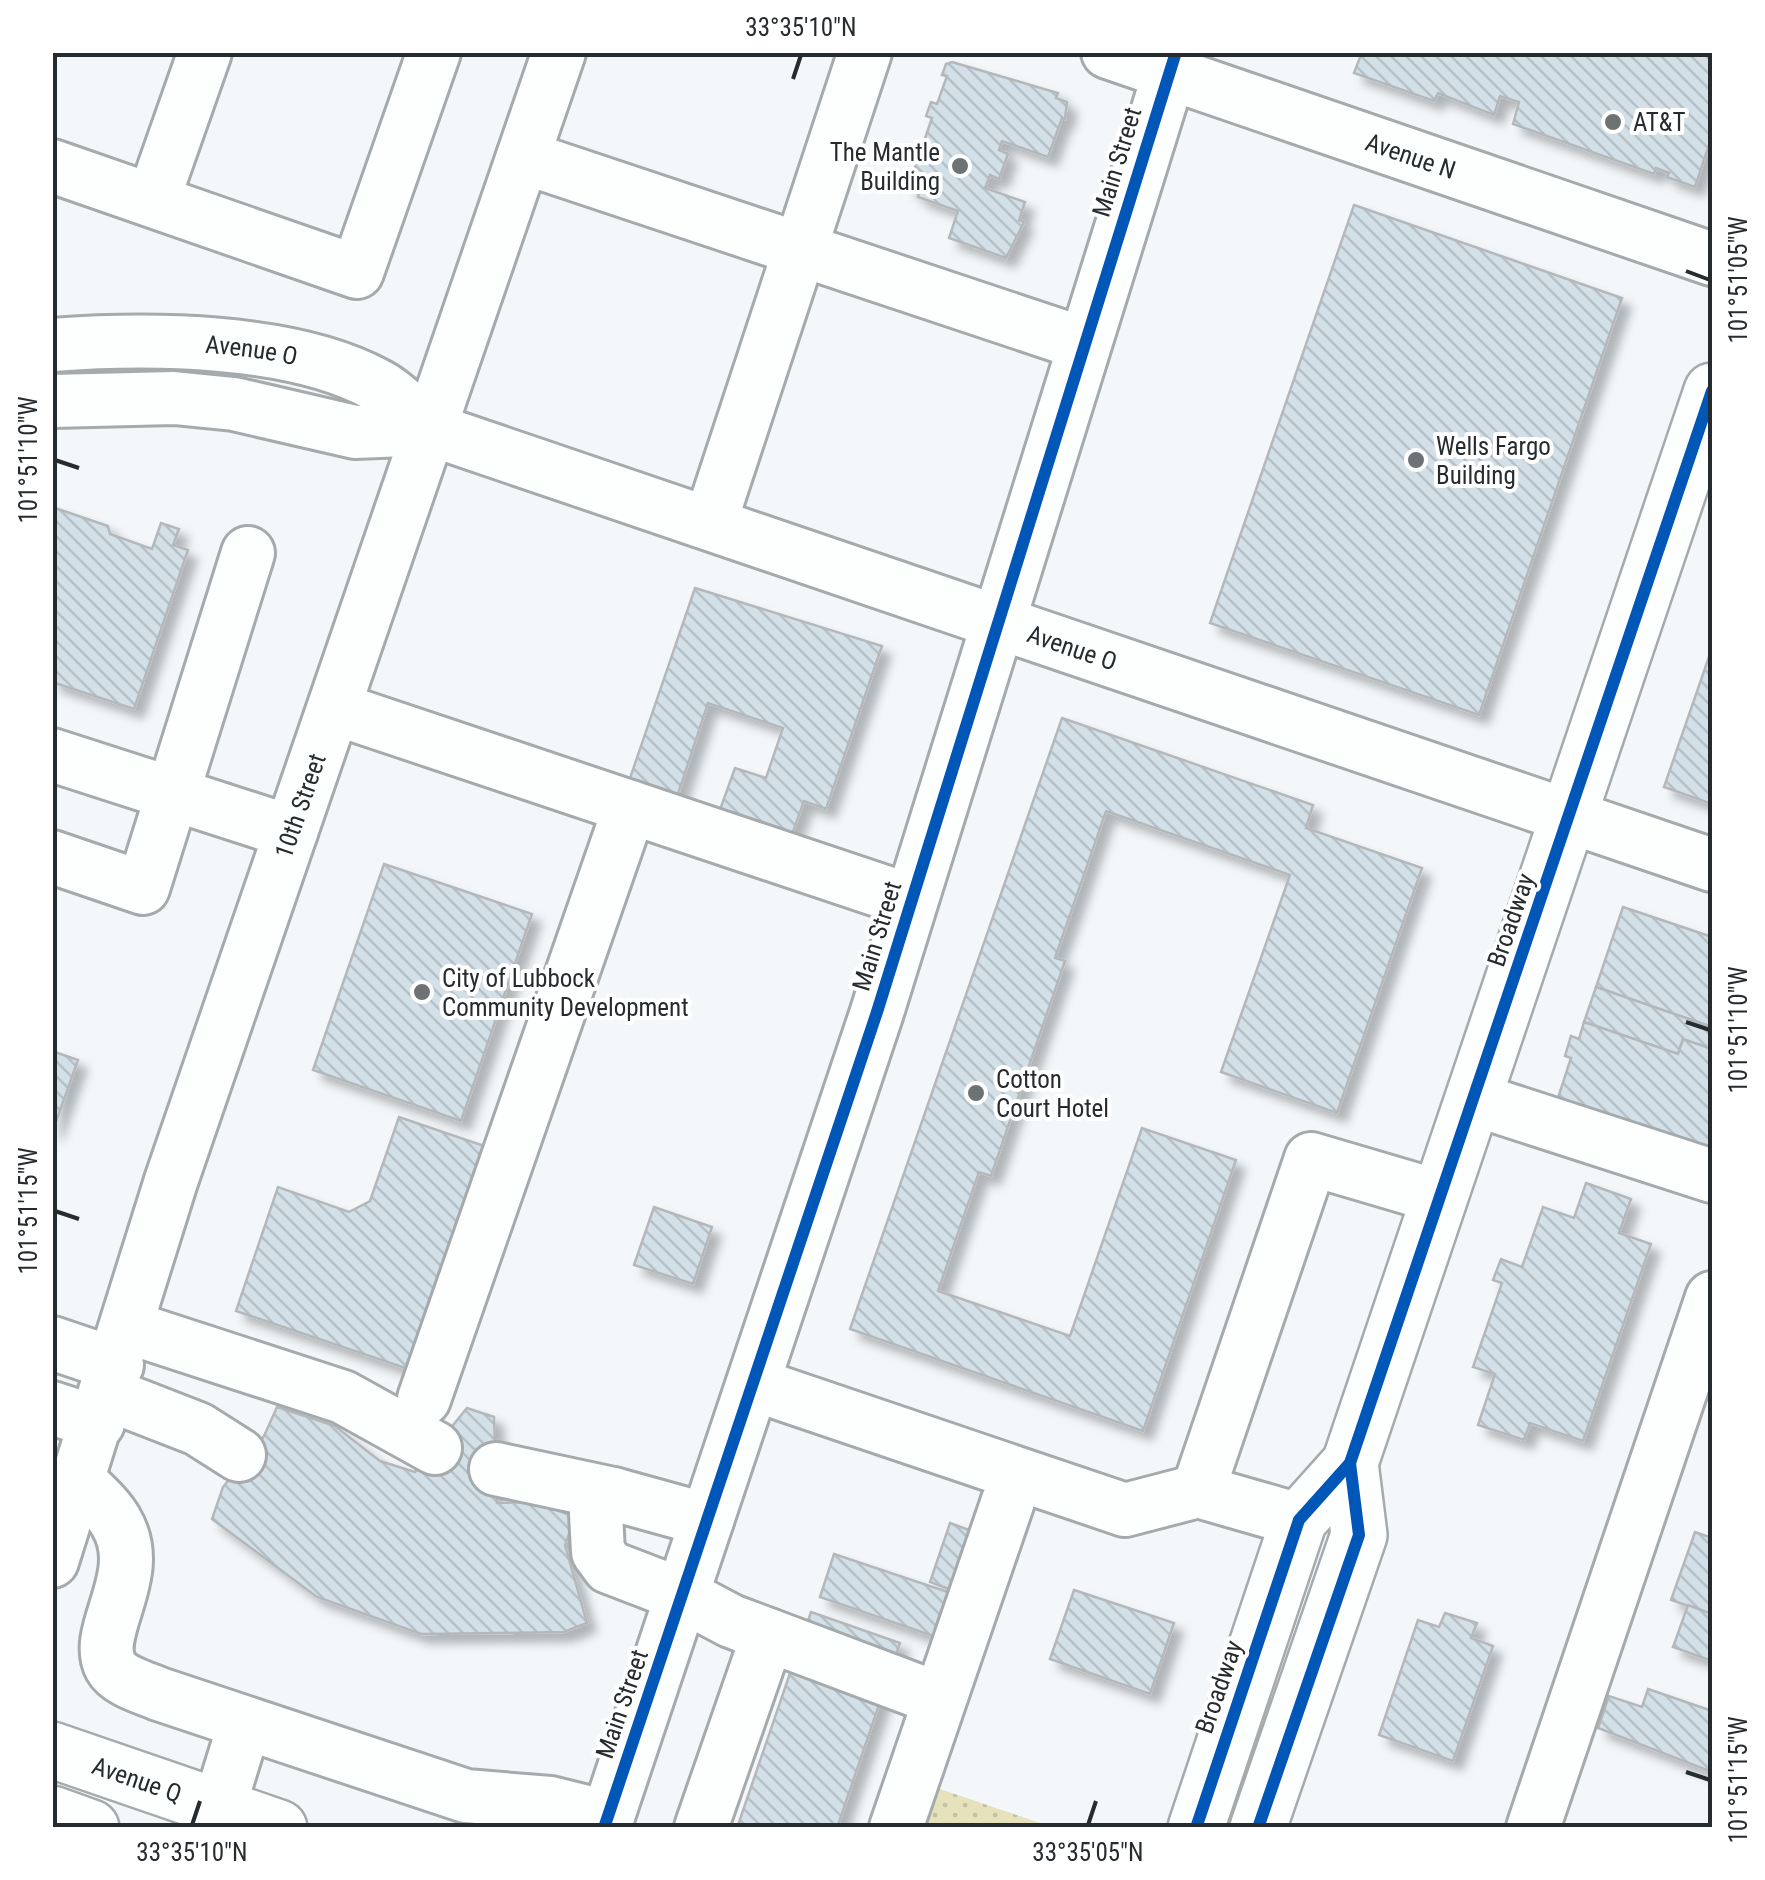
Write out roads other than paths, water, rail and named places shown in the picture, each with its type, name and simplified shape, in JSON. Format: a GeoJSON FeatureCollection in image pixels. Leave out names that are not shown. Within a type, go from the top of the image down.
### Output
{"type":"FeatureCollection","features":[{"type":"Feature","properties":{"kind":"main road","name":"Broadway"},"geometry":{"type":"LineString","coordinates":[[1196,1828],[1299,1520],[1350,1463],[1712,391]]}},
{"type":"Feature","properties":{"kind":"main road","name":"Broadway"},"geometry":{"type":"LineString","coordinates":[[1258,1828],[1359,1535],[1350,1463]]}},
{"type":"Feature","properties":{"kind":"main road","name":"Avenue Q"},"geometry":{"type":"LineString","coordinates":[[52,1750],[279,1828]]}},
{"type":"Feature","properties":{"kind":"main road"},"geometry":{"type":"LineString","coordinates":[[52,1786],[170,1822],[212,1804]]}},
{"type":"Feature","properties":{"kind":"main road"},"geometry":{"type":"LineString","coordinates":[[52,1814],[91,1828]]}},
{"type":"Feature","properties":{"kind":"street"},"geometry":{"type":"LineString","coordinates":[[152,200],[205,52]]}},
{"type":"Feature","properties":{"kind":"street"},"geometry":{"type":"LineString","coordinates":[[52,166],[356,272],[434,52]]}},
{"type":"Feature","properties":{"kind":"street"},"geometry":{"type":"LineString","coordinates":[[710,524],[866,52]]}},
{"type":"Feature","properties":{"kind":"street","name":"Avenue N"},"geometry":{"type":"LineString","coordinates":[[1108,52],[1172,63],[1712,259]]}},
{"type":"Feature","properties":{"kind":"street","name":"10th Street"},"geometry":{"type":"LineString","coordinates":[[52,1561],[79,1480],[101,1383],[523,157],[550,55]]}},
{"type":"Feature","properties":{"kind":"street","name":"Main Street"},"geometry":{"type":"LineString","coordinates":[[606,1822],[911,902],[1172,63]]}},
{"type":"Feature","properties":{"kind":"street"},"geometry":{"type":"LineString","coordinates":[[523,157],[1084,344]]}},
{"type":"Feature","properties":{"kind":"street","name":"Avenue O"},"geometry":{"type":"LineString","coordinates":[[52,345],[172,340],[296,358],[379,385],[430,429]]}},
{"type":"Feature","properties":{"kind":"street","name":"Avenue O"},"geometry":{"type":"LineString","coordinates":[[52,401],[174,398],[234,404],[356,432],[430,429],[1712,864]]}},
{"type":"Feature","properties":{"kind":"street"},"geometry":{"type":"LineString","coordinates":[[52,857],[143,888],[175,796],[248,553]]}},
{"type":"Feature","properties":{"kind":"street"},"geometry":{"type":"LineString","coordinates":[[334,708],[911,902]]}},
{"type":"Feature","properties":{"kind":"street"},"geometry":{"type":"LineString","coordinates":[[52,755],[292,832]]}},
{"type":"Feature","properties":{"kind":"street"},"geometry":{"type":"LineString","coordinates":[[101,1383],[343,1397],[430,1423],[630,808]]}},
{"type":"Feature","properties":{"kind":"street"},"geometry":{"type":"LineString","coordinates":[[1474,1099],[1712,1176]]}},
{"type":"Feature","properties":{"kind":"street"},"geometry":{"type":"LineString","coordinates":[[1198,1491],[1311,1159],[1440,1196]]}},
{"type":"Feature","properties":{"kind":"street"},"geometry":{"type":"LineString","coordinates":[[1533,1828],[1712,1298]]}},
{"type":"Feature","properties":{"kind":"street"},"geometry":{"type":"LineString","coordinates":[[52,1343],[101,1383],[198,1429],[239,1454]]}},
{"type":"Feature","properties":{"kind":"street"},"geometry":{"type":"LineString","coordinates":[[753,1384],[1125,1510],[1198,1491],[1299,1520]]}},
{"type":"Feature","properties":{"kind":"street"},"geometry":{"type":"LineString","coordinates":[[496,1469],[614,1494],[707,1520]]}},
{"type":"Feature","properties":{"kind":"street"},"geometry":{"type":"LineString","coordinates":[[79,1480],[117,1522],[126,1554],[127,1576],[106,1644],[111,1667],[158,1694],[245,1723],[452,1810],[550,1803],[606,1822]]}},
{"type":"Feature","properties":{"kind":"street"},"geometry":{"type":"LineString","coordinates":[[614,1494],[596,1514],[598,1552],[608,1566],[682,1595],[710,1612],[939,1699]]}},
{"type":"Feature","properties":{"kind":"street"},"geometry":{"type":"LineString","coordinates":[[896,1828],[1008,1501]]}},
{"type":"Feature","properties":{"kind":"street"},"geometry":{"type":"LineString","coordinates":[[701,1828],[768,1635]]}},
{"type":"Feature","properties":{"kind":"street"},"geometry":{"type":"LineString","coordinates":[[212,1804],[245,1723]]}},
{"type":"Feature","properties":{"kind":"place","name":"AT&T"},"geometry":{"type":"Point","coordinates":[1613,122]}},
{"type":"Feature","properties":{"kind":"place","name":"The Mantle Building"},"geometry":{"type":"Point","coordinates":[960,166]}},
{"type":"Feature","properties":{"kind":"place","name":"Wells Fargo Building"},"geometry":{"type":"Point","coordinates":[1416,460]}},
{"type":"Feature","properties":{"kind":"place","name":"City of Lubbock Community Development"},"geometry":{"type":"Point","coordinates":[422,992]}},
{"type":"Feature","properties":{"kind":"place","name":"Cotton Court Hotel"},"geometry":{"type":"Point","coordinates":[976,1093]}}]}
